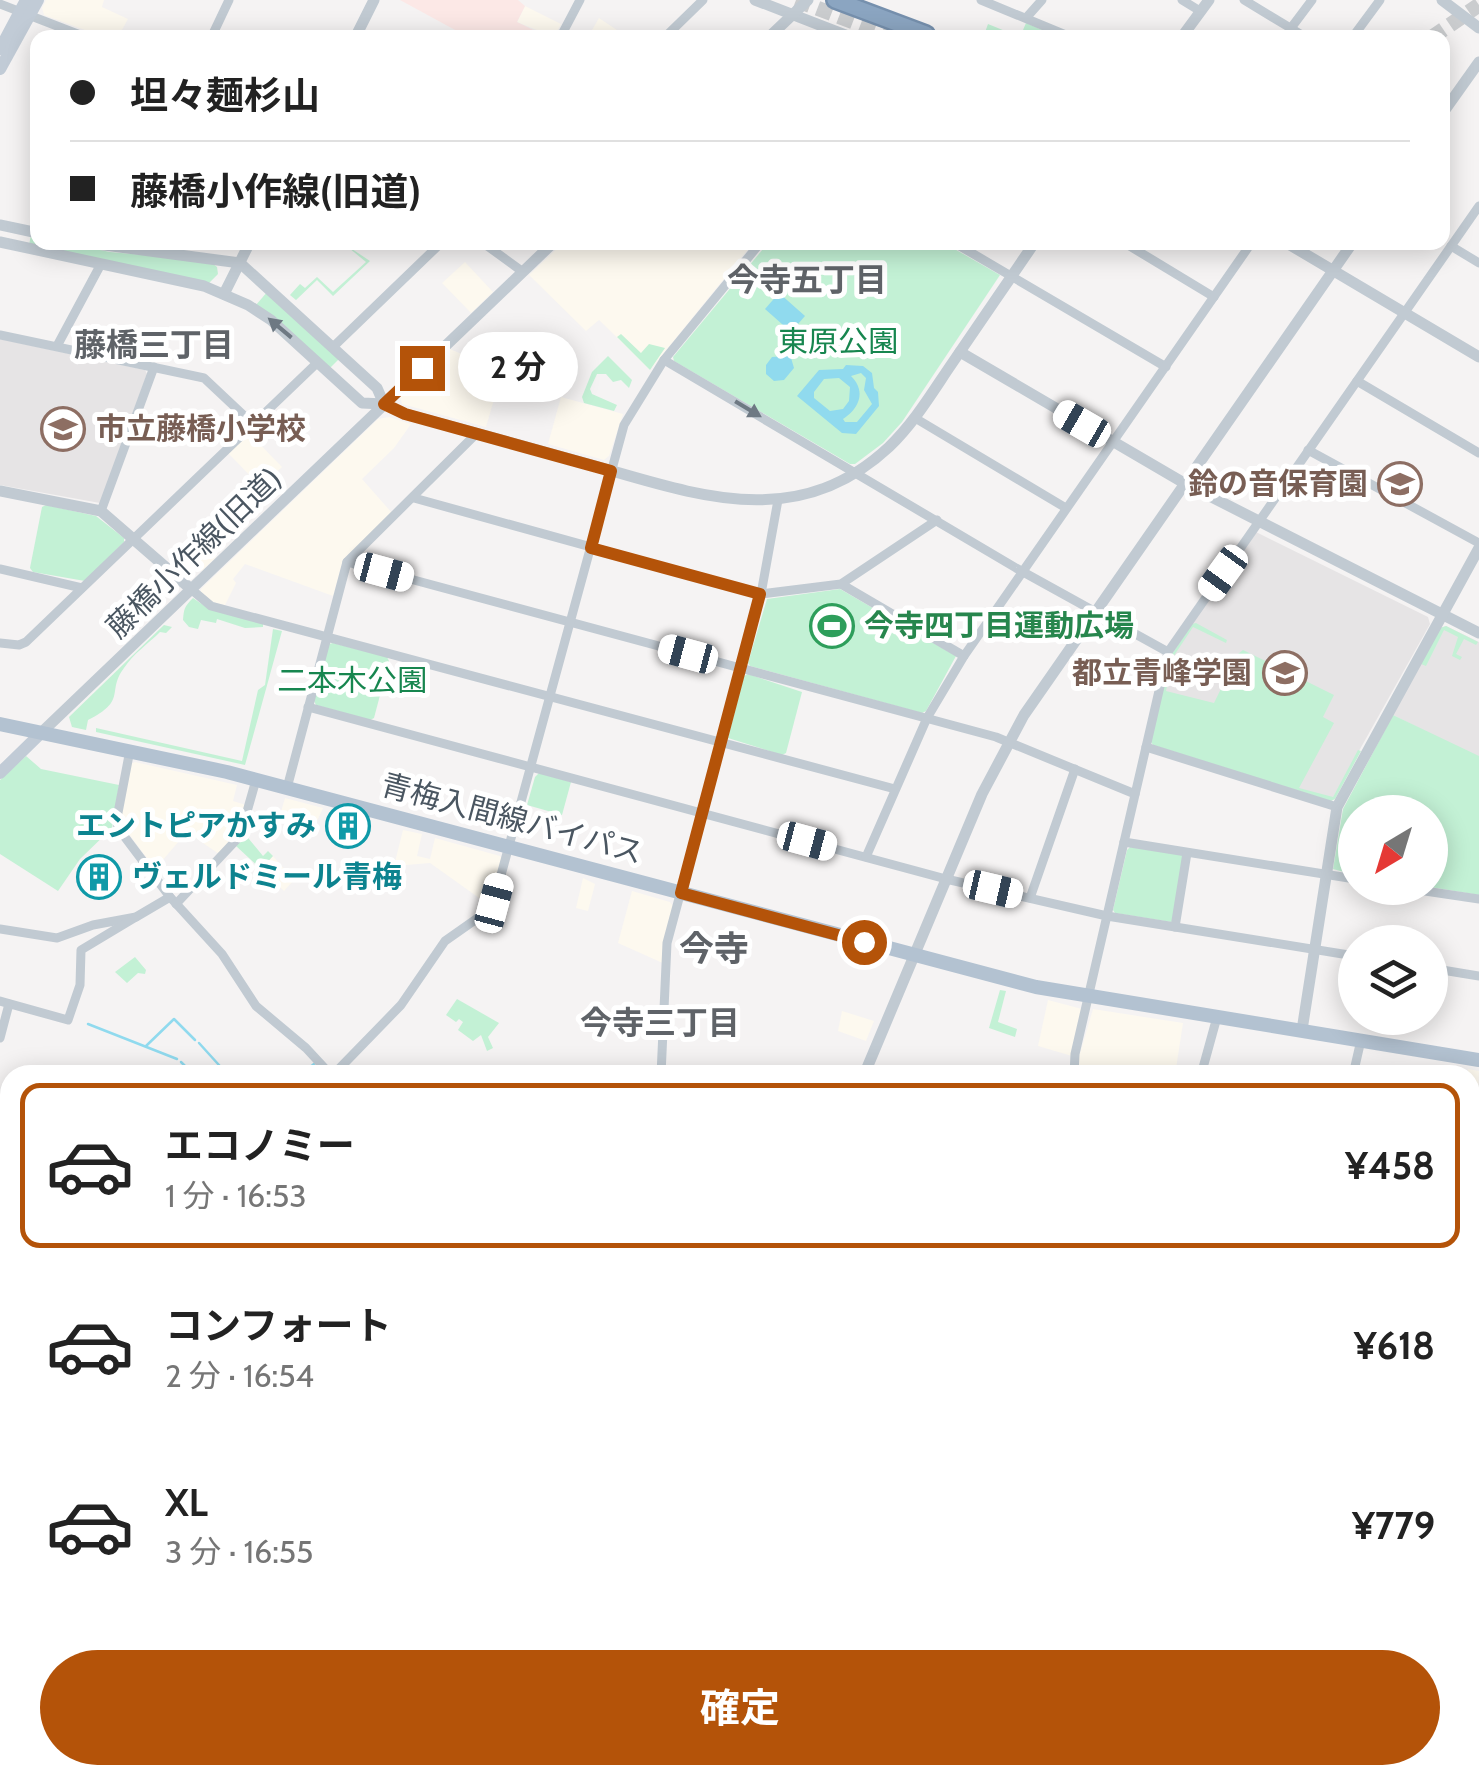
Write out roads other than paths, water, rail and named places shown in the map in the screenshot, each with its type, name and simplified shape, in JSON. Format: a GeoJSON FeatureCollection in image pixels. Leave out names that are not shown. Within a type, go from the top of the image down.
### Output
{"type":"FeatureCollection","features":[{"type":"Feature","properties":{"kind":"highway"},"geometry":{"type":"LineString","coordinates":[[835,0],[915,30]]}},
{"type":"Feature","properties":{"kind":"main road"},"geometry":{"type":"LineString","coordinates":[[0,48],[25,9],[38,0]]}},
{"type":"Feature","properties":{"kind":"main road"},"geometry":{"type":"LineString","coordinates":[[0,70],[25,9]]}},
{"type":"Feature","properties":{"kind":"main road","name":"青梅入間線バイパス"},"geometry":{"type":"LineString","coordinates":[[0,724],[256,780],[913,956],[1089,996],[1479,1060]]}},
{"type":"Feature","properties":{"kind":"main road"},"geometry":{"type":"LineString","coordinates":[[0,773],[42,732]]}},
{"type":"Feature","properties":{"kind":"street"},"geometry":{"type":"LineString","coordinates":[[215,30],[229,0]]}},
{"type":"Feature","properties":{"kind":"street"},"geometry":{"type":"LineString","coordinates":[[359,30],[374,0]]}},
{"type":"Feature","properties":{"kind":"street"},"geometry":{"type":"LineString","coordinates":[[564,30],[580,0]]}},
{"type":"Feature","properties":{"kind":"street"},"geometry":{"type":"LineString","coordinates":[[672,30],[703,0]]}},
{"type":"Feature","properties":{"kind":"street"},"geometry":{"type":"LineString","coordinates":[[755,0],[833,30]]}},
{"type":"Feature","properties":{"kind":"street"},"geometry":{"type":"LineString","coordinates":[[776,30],[808,0]]}},
{"type":"Feature","properties":{"kind":"street"},"geometry":{"type":"LineString","coordinates":[[981,0],[1054,30]]}},
{"type":"Feature","properties":{"kind":"street"},"geometry":{"type":"LineString","coordinates":[[1026,18],[1042,0]]}},
{"type":"Feature","properties":{"kind":"street"},"geometry":{"type":"LineString","coordinates":[[1182,0],[1200,12]]}},
{"type":"Feature","properties":{"kind":"street"},"geometry":{"type":"LineString","coordinates":[[1186,30],[1209,0]]}},
{"type":"Feature","properties":{"kind":"street"},"geometry":{"type":"LineString","coordinates":[[1244,0],[1294,30]]}},
{"type":"Feature","properties":{"kind":"street"},"geometry":{"type":"LineString","coordinates":[[1291,28],[1312,0]]}},
{"type":"Feature","properties":{"kind":"street"},"geometry":{"type":"LineString","coordinates":[[1358,30],[1380,0]]}},
{"type":"Feature","properties":{"kind":"street"},"geometry":{"type":"LineString","coordinates":[[1442,0],[1479,28]]}},
{"type":"Feature","properties":{"kind":"street"},"geometry":{"type":"LineString","coordinates":[[0,4],[25,9],[71,30]]}},
{"type":"Feature","properties":{"kind":"street"},"geometry":{"type":"LineString","coordinates":[[1450,103],[1479,62]]}},
{"type":"Feature","properties":{"kind":"street"},"geometry":{"type":"LineString","coordinates":[[1450,249],[1479,206]]}},
{"type":"Feature","properties":{"kind":"street"},"geometry":{"type":"LineString","coordinates":[[0,226],[30,232]]}},
{"type":"Feature","properties":{"kind":"street"},"geometry":{"type":"LineString","coordinates":[[0,242],[30,249]]}},
{"type":"Feature","properties":{"kind":"street"},"geometry":{"type":"LineString","coordinates":[[1452,246],[1479,262]]}},
{"type":"Feature","properties":{"kind":"street"},"geometry":{"type":"LineString","coordinates":[[37,250],[224,294],[271,320],[362,402],[384,404],[393,410],[716,499],[778,500],[821,489],[883,452],[915,418],[1030,250]]}},
{"type":"Feature","properties":{"kind":"street"},"geometry":{"type":"LineString","coordinates":[[141,250],[240,263],[377,388],[384,404]]}},
{"type":"Feature","properties":{"kind":"street"},"geometry":{"type":"LineString","coordinates":[[224,294],[246,250]]}},
{"type":"Feature","properties":{"kind":"street"},"geometry":{"type":"LineString","coordinates":[[333,347],[434,250]]}},
{"type":"Feature","properties":{"kind":"street"},"geometry":{"type":"LineString","coordinates":[[493,250],[523,272]]}},
{"type":"Feature","properties":{"kind":"street","name":"藤橋小作線(旧道)"},"geometry":{"type":"LineString","coordinates":[[42,732],[546,250]]}},
{"type":"Feature","properties":{"kind":"street"},"geometry":{"type":"LineString","coordinates":[[342,1065],[402,1005],[445,941],[492,908],[624,425],[664,360],[753,250]]}},
{"type":"Feature","properties":{"kind":"street"},"geometry":{"type":"LineString","coordinates":[[966,250],[1166,367]]}},
{"type":"Feature","properties":{"kind":"street"},"geometry":{"type":"LineString","coordinates":[[1136,250],[1214,296]]}},
{"type":"Feature","properties":{"kind":"street"},"geometry":{"type":"LineString","coordinates":[[866,857],[927,718],[964,656],[1246,250]]}},
{"type":"Feature","properties":{"kind":"street"},"geometry":{"type":"LineString","coordinates":[[1298,250],[1479,358]]}},
{"type":"Feature","properties":{"kind":"street"},"geometry":{"type":"LineString","coordinates":[[868,1065],[1009,740],[1348,250]]}},
{"type":"Feature","properties":{"kind":"street"},"geometry":{"type":"LineString","coordinates":[[1074,1065],[1168,652],[1449,250]]}},
{"type":"Feature","properties":{"kind":"street"},"geometry":{"type":"LineString","coordinates":[[57,346],[101,264]]}},
{"type":"Feature","properties":{"kind":"street"},"geometry":{"type":"LineString","coordinates":[[0,334],[204,378],[253,424]]}},
{"type":"Feature","properties":{"kind":"street"},"geometry":{"type":"LineString","coordinates":[[960,352],[1184,484],[1479,634]]}},
{"type":"Feature","properties":{"kind":"street"},"geometry":{"type":"LineString","coordinates":[[664,360],[1022,571],[1168,652]]}},
{"type":"Feature","properties":{"kind":"street"},"geometry":{"type":"LineString","coordinates":[[0,643],[24,644],[318,362]]}},
{"type":"Feature","properties":{"kind":"street"},"geometry":{"type":"LineString","coordinates":[[101,511],[154,367]]}},
{"type":"Feature","properties":{"kind":"street"},"geometry":{"type":"LineString","coordinates":[[1357,381],[1479,453]]}},
{"type":"Feature","properties":{"kind":"street"},"geometry":{"type":"LineString","coordinates":[[915,418],[1066,508]]}},
{"type":"Feature","properties":{"kind":"street"},"geometry":{"type":"LineString","coordinates":[[286,788],[347,562],[478,433]]}},
{"type":"Feature","properties":{"kind":"street"},"geometry":{"type":"LineString","coordinates":[[1302,1030],[1337,807],[1479,545],[1308,450]]}},
{"type":"Feature","properties":{"kind":"street"},"geometry":{"type":"LineString","coordinates":[[0,491],[101,511],[211,606],[895,790]]}},
{"type":"Feature","properties":{"kind":"street"},"geometry":{"type":"LineString","coordinates":[[414,498],[760,594],[841,584],[937,520]]}},
{"type":"Feature","properties":{"kind":"street"},"geometry":{"type":"LineString","coordinates":[[662,1065],[668,943],[760,594],[778,500]]}},
{"type":"Feature","properties":{"kind":"street"},"geometry":{"type":"LineString","coordinates":[[347,562],[1009,740],[1135,794]]}},
{"type":"Feature","properties":{"kind":"street"},"geometry":{"type":"LineString","coordinates":[[0,569],[82,588]]}},
{"type":"Feature","properties":{"kind":"street"},"geometry":{"type":"LineString","coordinates":[[841,584],[964,656]]}},
{"type":"Feature","properties":{"kind":"street"},"geometry":{"type":"LineString","coordinates":[[308,707],[946,878],[1107,916],[1338,953]]}},
{"type":"Feature","properties":{"kind":"street"},"geometry":{"type":"LineString","coordinates":[[1146,747],[1337,807]]}},
{"type":"Feature","properties":{"kind":"street"},"geometry":{"type":"LineString","coordinates":[[130,750],[116,824],[173,900],[222,954],[261,1012],[322,1065]]}},
{"type":"Feature","properties":{"kind":"street"},"geometry":{"type":"LineString","coordinates":[[1030,898],[1075,770]]}},
{"type":"Feature","properties":{"kind":"street"},"geometry":{"type":"LineString","coordinates":[[0,1038],[4,1002],[68,1020],[80,985],[80,950],[136,916],[173,900],[238,839],[256,780]]}},
{"type":"Feature","properties":{"kind":"street"},"geometry":{"type":"LineString","coordinates":[[1124,842],[1338,877]]}},
{"type":"Feature","properties":{"kind":"street"},"geometry":{"type":"LineString","coordinates":[[1176,927],[1187,853]]}},
{"type":"Feature","properties":{"kind":"street"},"geometry":{"type":"LineString","coordinates":[[1448,894],[1479,899]]}},
{"type":"Feature","properties":{"kind":"street"},"geometry":{"type":"LineString","coordinates":[[0,929],[57,938],[88,926],[136,916]]}},
{"type":"Feature","properties":{"kind":"street"},"geometry":{"type":"LineString","coordinates":[[1448,971],[1479,976]]}},
{"type":"Feature","properties":{"kind":"street"},"geometry":{"type":"LineString","coordinates":[[1203,1065],[1217,1017]]}},
{"type":"Feature","properties":{"kind":"street"},"geometry":{"type":"LineString","coordinates":[[1355,1065],[1360,1040]]}},
{"type":"Feature","properties":{"kind":"water"},"geometry":{"type":"Polygon","coordinates":[[[779,293],[805,316],[791,332],[765,309],[779,293]]]}},
{"type":"Feature","properties":{"kind":"water"},"geometry":{"type":"Polygon","coordinates":[[[789,351],[794,368],[784,380],[774,381],[766,374],[766,365],[772,357],[786,356],[789,351]]]}},
{"type":"Feature","properties":{"kind":"water"},"geometry":{"type":"Polygon","coordinates":[[[846,365],[863,366],[872,373],[878,392],[879,406],[856,434],[842,433],[797,396],[819,370],[843,369],[846,365]],[[861,373],[851,376],[860,395],[853,411],[843,419],[845,422],[857,422],[872,404],[864,390],[866,378],[861,373]],[[839,378],[824,379],[814,392],[814,398],[830,411],[843,409],[849,401],[850,387],[839,378]]]}},
{"type":"Feature","properties":{"kind":"waterway"},"geometry":{"type":"LineString","coordinates":[[146,1046],[174,1019],[195,1040]]}},
{"type":"Feature","properties":{"kind":"waterway"},"geometry":{"type":"LineString","coordinates":[[88,1024],[177,1059]]}},
{"type":"Feature","properties":{"kind":"waterway"},"geometry":{"type":"LineString","coordinates":[[199,1043],[219,1065]]}},
{"type":"Feature","properties":{"kind":"waterway"},"geometry":{"type":"LineString","coordinates":[[181,1062],[184,1065]]}},
{"type":"Feature","properties":{"kind":"tunnel"},"geometry":{"type":"LineString","coordinates":[[796,0],[874,30]]}},
{"type":"Feature","properties":{"kind":"tunnel"},"geometry":{"type":"LineString","coordinates":[[1443,30],[1479,5]]}},
{"type":"Feature","properties":{"kind":"place","name":"市立藤橋小学校"},"geometry":{"type":"Point","coordinates":[63,429]}},
{"type":"Feature","properties":{"kind":"place","name":"鈴の音保育園"},"geometry":{"type":"Point","coordinates":[1400,484]}},
{"type":"Feature","properties":{"kind":"place","name":"今寺四丁目運動広場"},"geometry":{"type":"Point","coordinates":[832,626]}},
{"type":"Feature","properties":{"kind":"place","name":"都立青峰学園"},"geometry":{"type":"Point","coordinates":[1285,673]}},
{"type":"Feature","properties":{"kind":"place","name":"エントピアかすみ"},"geometry":{"type":"Point","coordinates":[348,826]}},
{"type":"Feature","properties":{"kind":"place","name":"ヴェルドミール青梅"},"geometry":{"type":"Point","coordinates":[99,877]}},
{"type":"Feature","properties":{"kind":"district","name":"今寺五丁目"},"geometry":{"type":"Point","coordinates":[807,280]}},
{"type":"Feature","properties":{"kind":"district","name":"藤橋三丁目"},"geometry":{"type":"Point","coordinates":[154,345]}},
{"type":"Feature","properties":{"kind":"district","name":"今寺"},"geometry":{"type":"Point","coordinates":[714,949]}},
{"type":"Feature","properties":{"kind":"district","name":"今寺三丁目"},"geometry":{"type":"Point","coordinates":[660,1023]}},
{"type":"Feature","properties":{"kind":"park label","name":"東原公園"},"geometry":{"type":"Point","coordinates":[838,342]}},
{"type":"Feature","properties":{"kind":"park label","name":"二本木公園"},"geometry":{"type":"Point","coordinates":[352,681]}}]}
